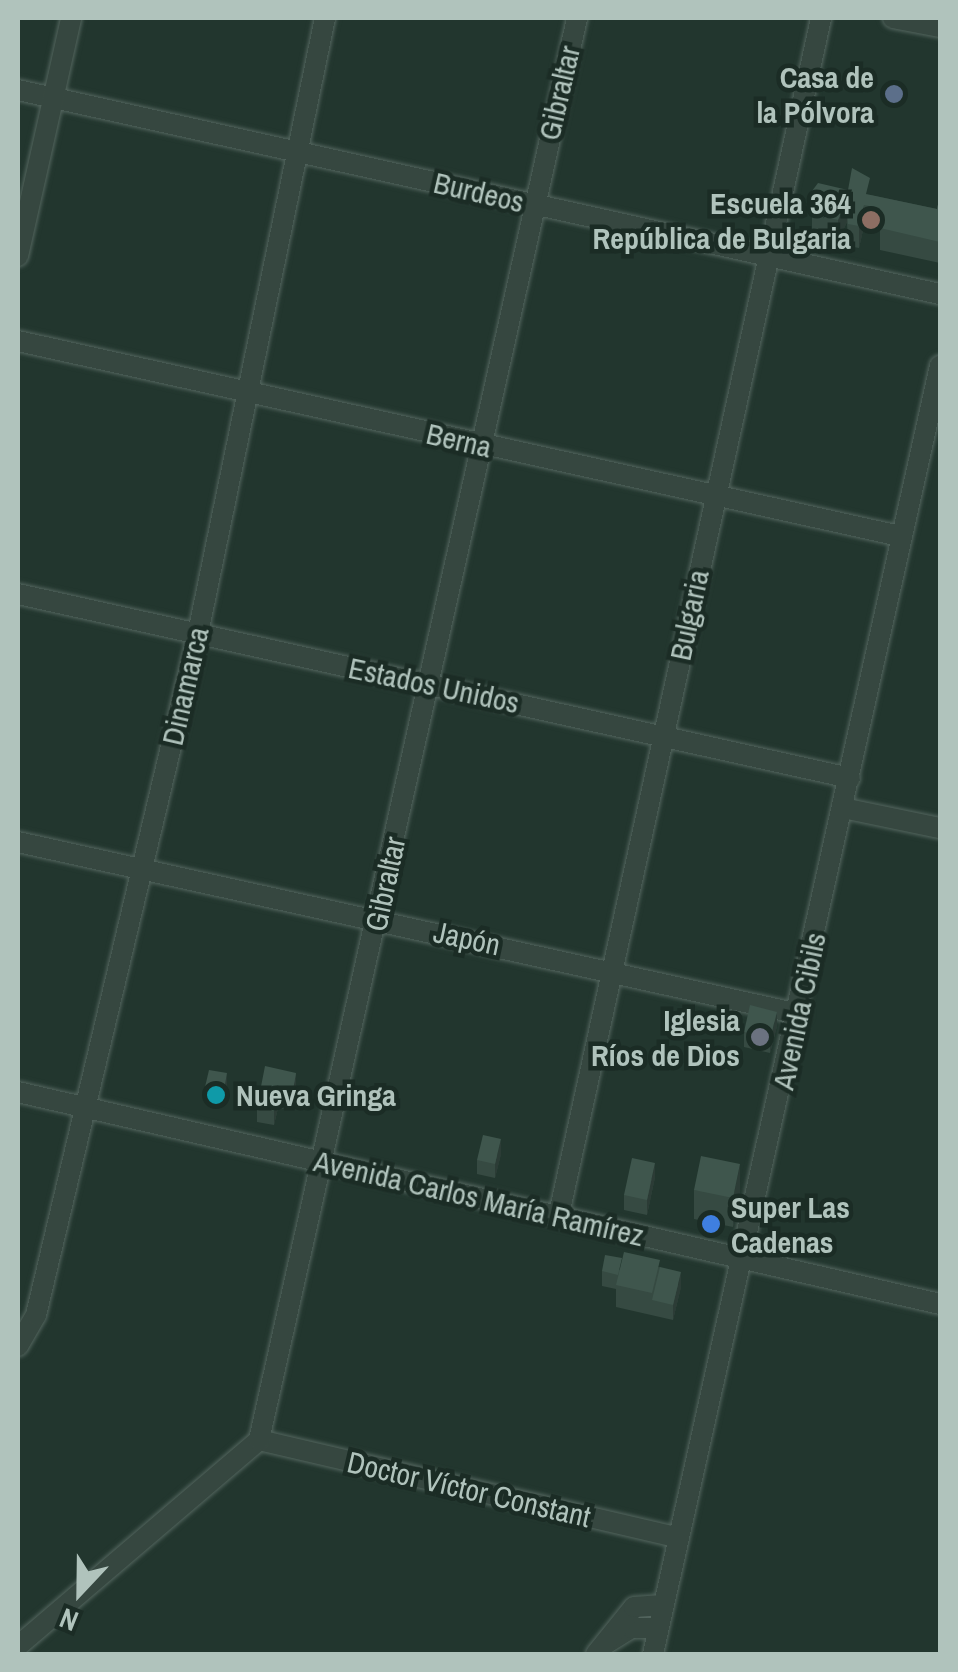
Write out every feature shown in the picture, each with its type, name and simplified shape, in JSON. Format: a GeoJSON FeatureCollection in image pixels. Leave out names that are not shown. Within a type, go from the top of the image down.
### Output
{"type":"FeatureCollection","features":[{"type":"Feature","properties":{"kind":"street"},"geometry":{"type":"LineString","coordinates":[[18,256],[71,18]]}},
{"type":"Feature","properties":{"kind":"street","name":"Dinamarca"},"geometry":{"type":"LineString","coordinates":[[18,1346],[36,1314],[198,634],[242,391],[324,18]]}},
{"type":"Feature","properties":{"kind":"street","name":"Gibraltar"},"geometry":{"type":"LineString","coordinates":[[259,1440],[378,919],[532,204],[577,18]]}},
{"type":"Feature","properties":{"kind":"street","name":"Bulgaria"},"geometry":{"type":"LineString","coordinates":[[560,1214],[821,18]]}},
{"type":"Feature","properties":{"kind":"street"},"geometry":{"type":"LineString","coordinates":[[894,18],[940,27]]}},
{"type":"Feature","properties":{"kind":"street","name":"Burdeos"},"geometry":{"type":"LineString","coordinates":[[18,90],[940,294]]}},
{"type":"Feature","properties":{"kind":"street","name":"Berna"},"geometry":{"type":"LineString","coordinates":[[18,342],[900,536]]}},
{"type":"Feature","properties":{"kind":"street","name":"Avenida Cibils"},"geometry":{"type":"LineString","coordinates":[[653,1654],[746,1258],[940,366]]}},
{"type":"Feature","properties":{"kind":"street","name":"Estados Unidos"},"geometry":{"type":"LineString","coordinates":[[18,594],[850,778]]}},
{"type":"Feature","properties":{"kind":"street"},"geometry":{"type":"LineString","coordinates":[[843,808],[940,828]]}},
{"type":"Feature","properties":{"kind":"street","name":"Japón"},"geometry":{"type":"LineString","coordinates":[[18,842],[799,1014]]}},
{"type":"Feature","properties":{"kind":"street","name":"Avenida Carlos María Ramírez"},"geometry":{"type":"LineString","coordinates":[[18,1092],[940,1304]]}},
{"type":"Feature","properties":{"kind":"street"},"geometry":{"type":"LineString","coordinates":[[18,1646],[259,1440]]}},
{"type":"Feature","properties":{"kind":"street","name":"Doctor Víctor Constant"},"geometry":{"type":"LineString","coordinates":[[259,1440],[678,1538]]}},
{"type":"Feature","properties":{"kind":"street"},"geometry":{"type":"LineString","coordinates":[[601,1649],[634,1607],[663,1605]]}},
{"type":"Feature","properties":{"kind":"street"},"geometry":{"type":"LineString","coordinates":[[601,1649],[631,1628],[658,1628]]}},
{"type":"Feature","properties":{"kind":"building"},"geometry":{"type":"Polygon","coordinates":[[[852,168],[870,178],[866,194],[937,209],[940,195],[940,242],[880,228],[880,208],[864,205],[859,226],[848,224],[847,200],[838,220],[812,214],[812,191],[818,183],[848,190],[852,168]]]}},
{"type":"Feature","properties":{"kind":"building"},"geometry":{"type":"Polygon","coordinates":[[[750,1005],[777,1012],[770,1039],[744,1032],[750,1005]]]}},
{"type":"Feature","properties":{"kind":"building"},"geometry":{"type":"Polygon","coordinates":[[[265,1066],[296,1073],[292,1096],[278,1093],[274,1111],[257,1107],[265,1066]]]}},
{"type":"Feature","properties":{"kind":"building"},"geometry":{"type":"Polygon","coordinates":[[[209,1070],[227,1073],[224,1091],[205,1087],[209,1070]]]}},
{"type":"Feature","properties":{"kind":"building"},"geometry":{"type":"Polygon","coordinates":[[[483,1135],[501,1139],[495,1164],[477,1160],[483,1135]]]}},
{"type":"Feature","properties":{"kind":"building"},"geometry":{"type":"Polygon","coordinates":[[[701,1156],[740,1164],[733,1198],[694,1190],[701,1156]]]}},
{"type":"Feature","properties":{"kind":"building"},"geometry":{"type":"Polygon","coordinates":[[[632,1158],[655,1163],[647,1200],[624,1195],[632,1158]]]}},
{"type":"Feature","properties":{"kind":"building"},"geometry":{"type":"Polygon","coordinates":[[[624,1252],[660,1260],[652,1293],[616,1285],[624,1252]]]}},
{"type":"Feature","properties":{"kind":"building"},"geometry":{"type":"Polygon","coordinates":[[[605,1255],[622,1258],[618,1275],[602,1271],[605,1255]]]}},
{"type":"Feature","properties":{"kind":"building"},"geometry":{"type":"Polygon","coordinates":[[[660,1267],[681,1272],[673,1305],[652,1300],[660,1267]]]}},
{"type":"Feature","properties":{"kind":"place","name":"Casa de la Pólvora"},"geometry":{"type":"Point","coordinates":[894,94]}},
{"type":"Feature","properties":{"kind":"place","name":"Escuela 364 República de Bulgaria"},"geometry":{"type":"Point","coordinates":[871,220]}},
{"type":"Feature","properties":{"kind":"place","name":"Iglesia Ríos de Dios"},"geometry":{"type":"Point","coordinates":[760,1037]}},
{"type":"Feature","properties":{"kind":"place","name":"Nueva Gringa"},"geometry":{"type":"Point","coordinates":[216,1095]}},
{"type":"Feature","properties":{"kind":"place","name":"Super Las Cadenas"},"geometry":{"type":"Point","coordinates":[711,1224]}}]}
